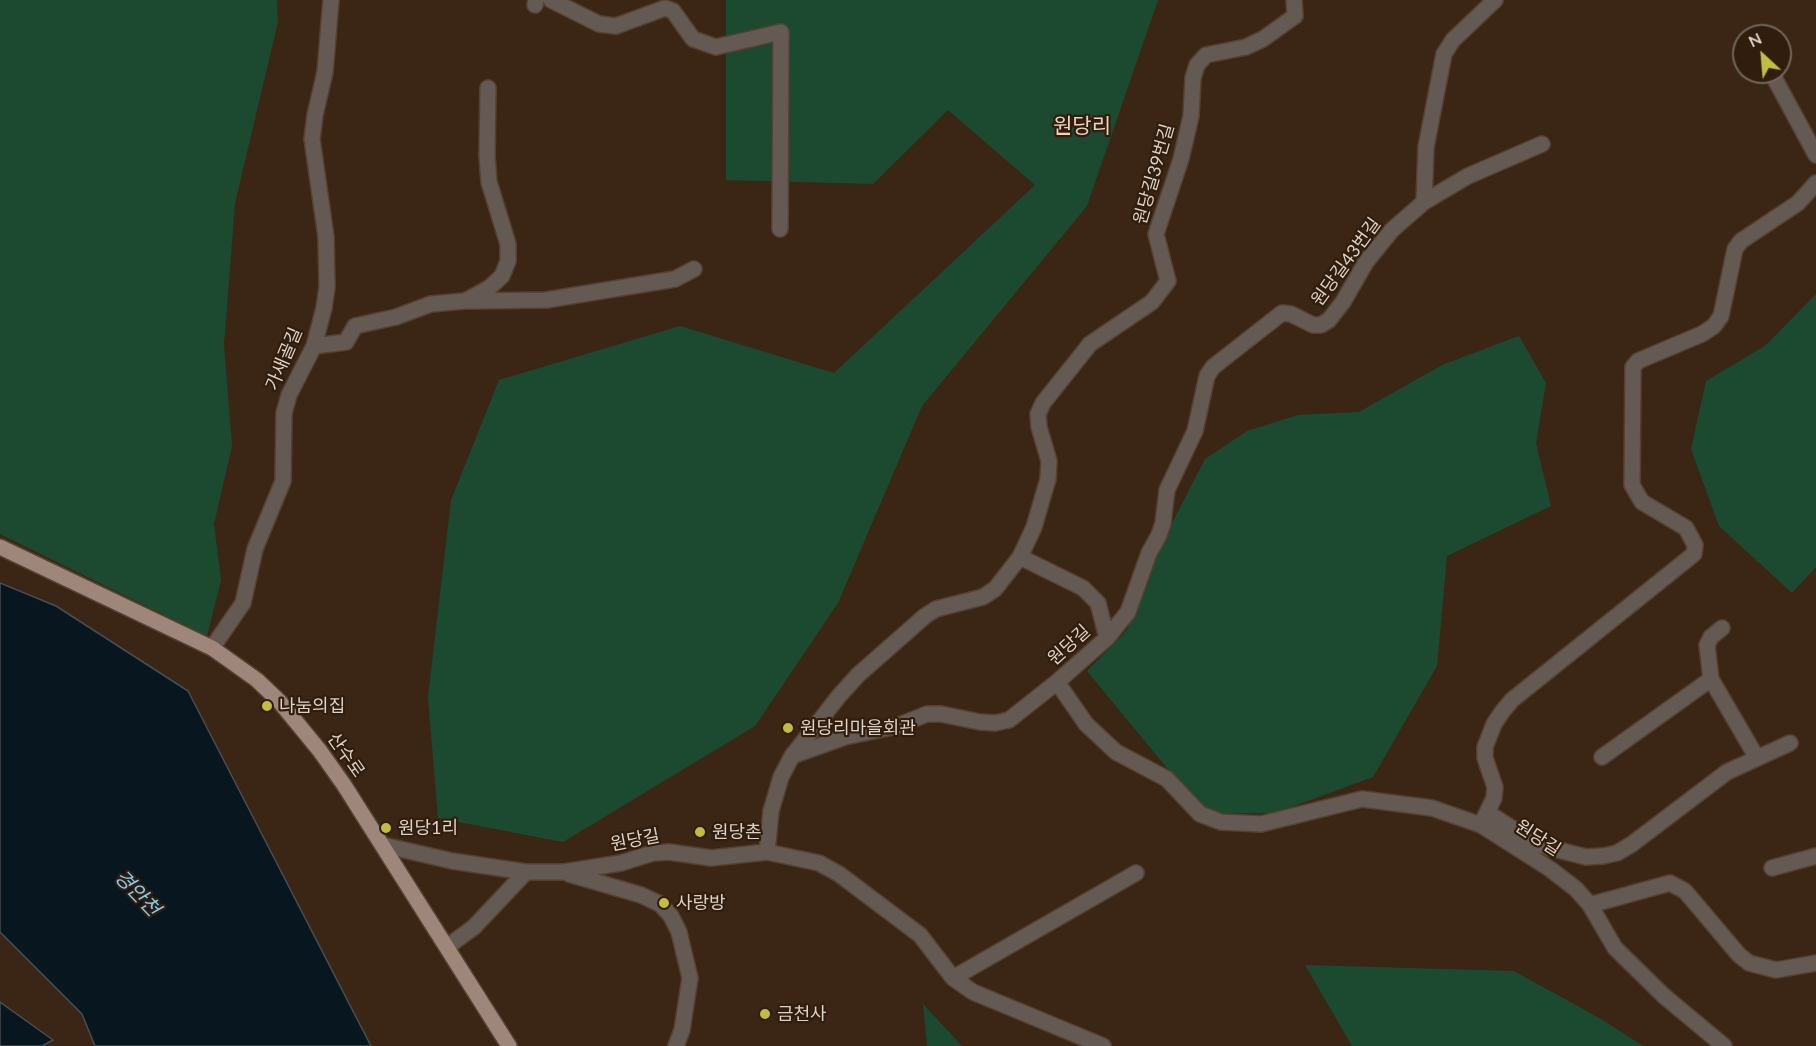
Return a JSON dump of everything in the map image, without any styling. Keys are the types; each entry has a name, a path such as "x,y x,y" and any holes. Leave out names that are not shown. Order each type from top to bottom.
{"main road":[{"name":"산수로","path":"0,547 212,648 257,680 299,723 383,845 509,1046"}],"street":[{"name":"가새골길","path":"212,648 243,603 255,549 283,481 284,413 289,395 314,346 327,287 326,237 312,139 325,72 332,0"},
{"path":"551,0 599,24 616,26 665,9 672,11 693,39 717,47 781,32 780,229"},
{"path":"1424,201 1426,147 1444,54 1453,40 1496,0"},
{"name":"원당길39번길","path":"1020,557 1034,526 1048,479 1049,461 1039,427 1038,414 1043,403 1090,344 1152,302 1168,281 1156,234 1189,127 1193,78 1197,65 1206,56 1246,47 1263,39 1295,8"},
{"path":"1778,84 1816,155"},
{"path":"465,301 489,288 502,276 508,261 508,244 489,182 488,88"},
{"path":"1424,201 1468,176 1542,144"},
{"path":"1790,743 1706,786 1632,844 1617,853 1586,857 1539,845 1484,819 1495,788 1485,758 1485,747 1494,724 1502,712 1512,700 1694,554 1695,545 1686,528 1642,502 1632,485 1632,367 1638,361 1702,334 1714,326 1721,316 1735,249 1741,241 1798,203 1816,183"},
{"name":"원당길43번길","path":"1107,638 1128,612 1149,553 1159,535 1163,523 1167,490 1195,431 1207,376 1212,367 1282,313 1291,314 1313,325 1321,325 1329,320 1343,302 1366,262 1392,230 1424,201"},
{"path":"314,346 346,342 355,326 396,317 430,304 546,300 675,279 694,269"},
{"path":"767,852 775,795 792,756 858,675 936,609 969,602 995,589 1020,557"},
{"name":"원당길","path":"1020,557 1083,588 1098,603 1107,638 1057,682 1100,739 1116,752 1167,779 1195,809 1209,819 1261,824 1362,799 1432,808 1484,819 1576,889 1590,905 1615,948 1664,996 1724,1046"},
{"path":"1722,628 1711,637 1707,645 1711,680 1757,758"},
{"path":"1602,757 1711,680"},
{"path":"792,756 845,737 897,726 927,714 941,714 980,723 1009,720 1057,682"},
{"name":"원당길","path":"383,845 452,861 526,872 564,872 621,863 653,853 669,852 711,858 767,852 819,863 839,874 920,935 953,978"},
{"path":"1772,868 1816,856"},
{"path":"447,947 474,927 526,872"},
{"path":"564,872 641,895 660,904 671,916 679,932 690,978 682,1030 676,1046"},
{"path":"1103,1046 974,992 953,978 1136,873"},
{"path":"1590,905 1670,883 1685,891 1739,955 1749,963 1776,970 1816,963"}],"green space":[{"path":"0,0 277,0 278,22 235,203 224,345 232,446 214,524 221,580 207,636 0,534"},
{"path":"726,0 1158,0 1087,206 922,406 838,603 755,726 563,842 438,818 428,697 451,500 499,380 680,326 834,373 1035,185 948,110 873,184 726,180"},
{"path":"1816,294 1816,567 1792,593 1719,526 1691,449 1706,381 1765,346"},
{"path":"1519,336 1546,383 1536,443 1551,506 1447,556 1437,666 1373,777 1275,813 1215,813 1195,802 1087,671 1127,630 1155,556 1205,459 1247,431 1298,415 1359,412 1442,365"},
{"path":"1305,965 1514,971 1601,1019 1643,1046 1352,1046"},
{"path":"923,1004 962,1046 927,1046"}],"water":[{"name":"경안천","path":"0,583 56,606 188,691 371,1046 95,1046 82,1014 0,932"},
{"path":"0,1002 53,1040 42,1046 0,1046"}],"place":[{"name":"나눔의집","path":"267,706"},
{"name":"원당리마을회관","path":"788,728"},
{"name":"원당1리","path":"386,828"},
{"name":"원당촌","path":"700,832"},
{"name":"사랑방","path":"664,903"},
{"name":"금천사","path":"765,1014"}],"district":[{"name":"원당리","path":"1082,126"}]}
